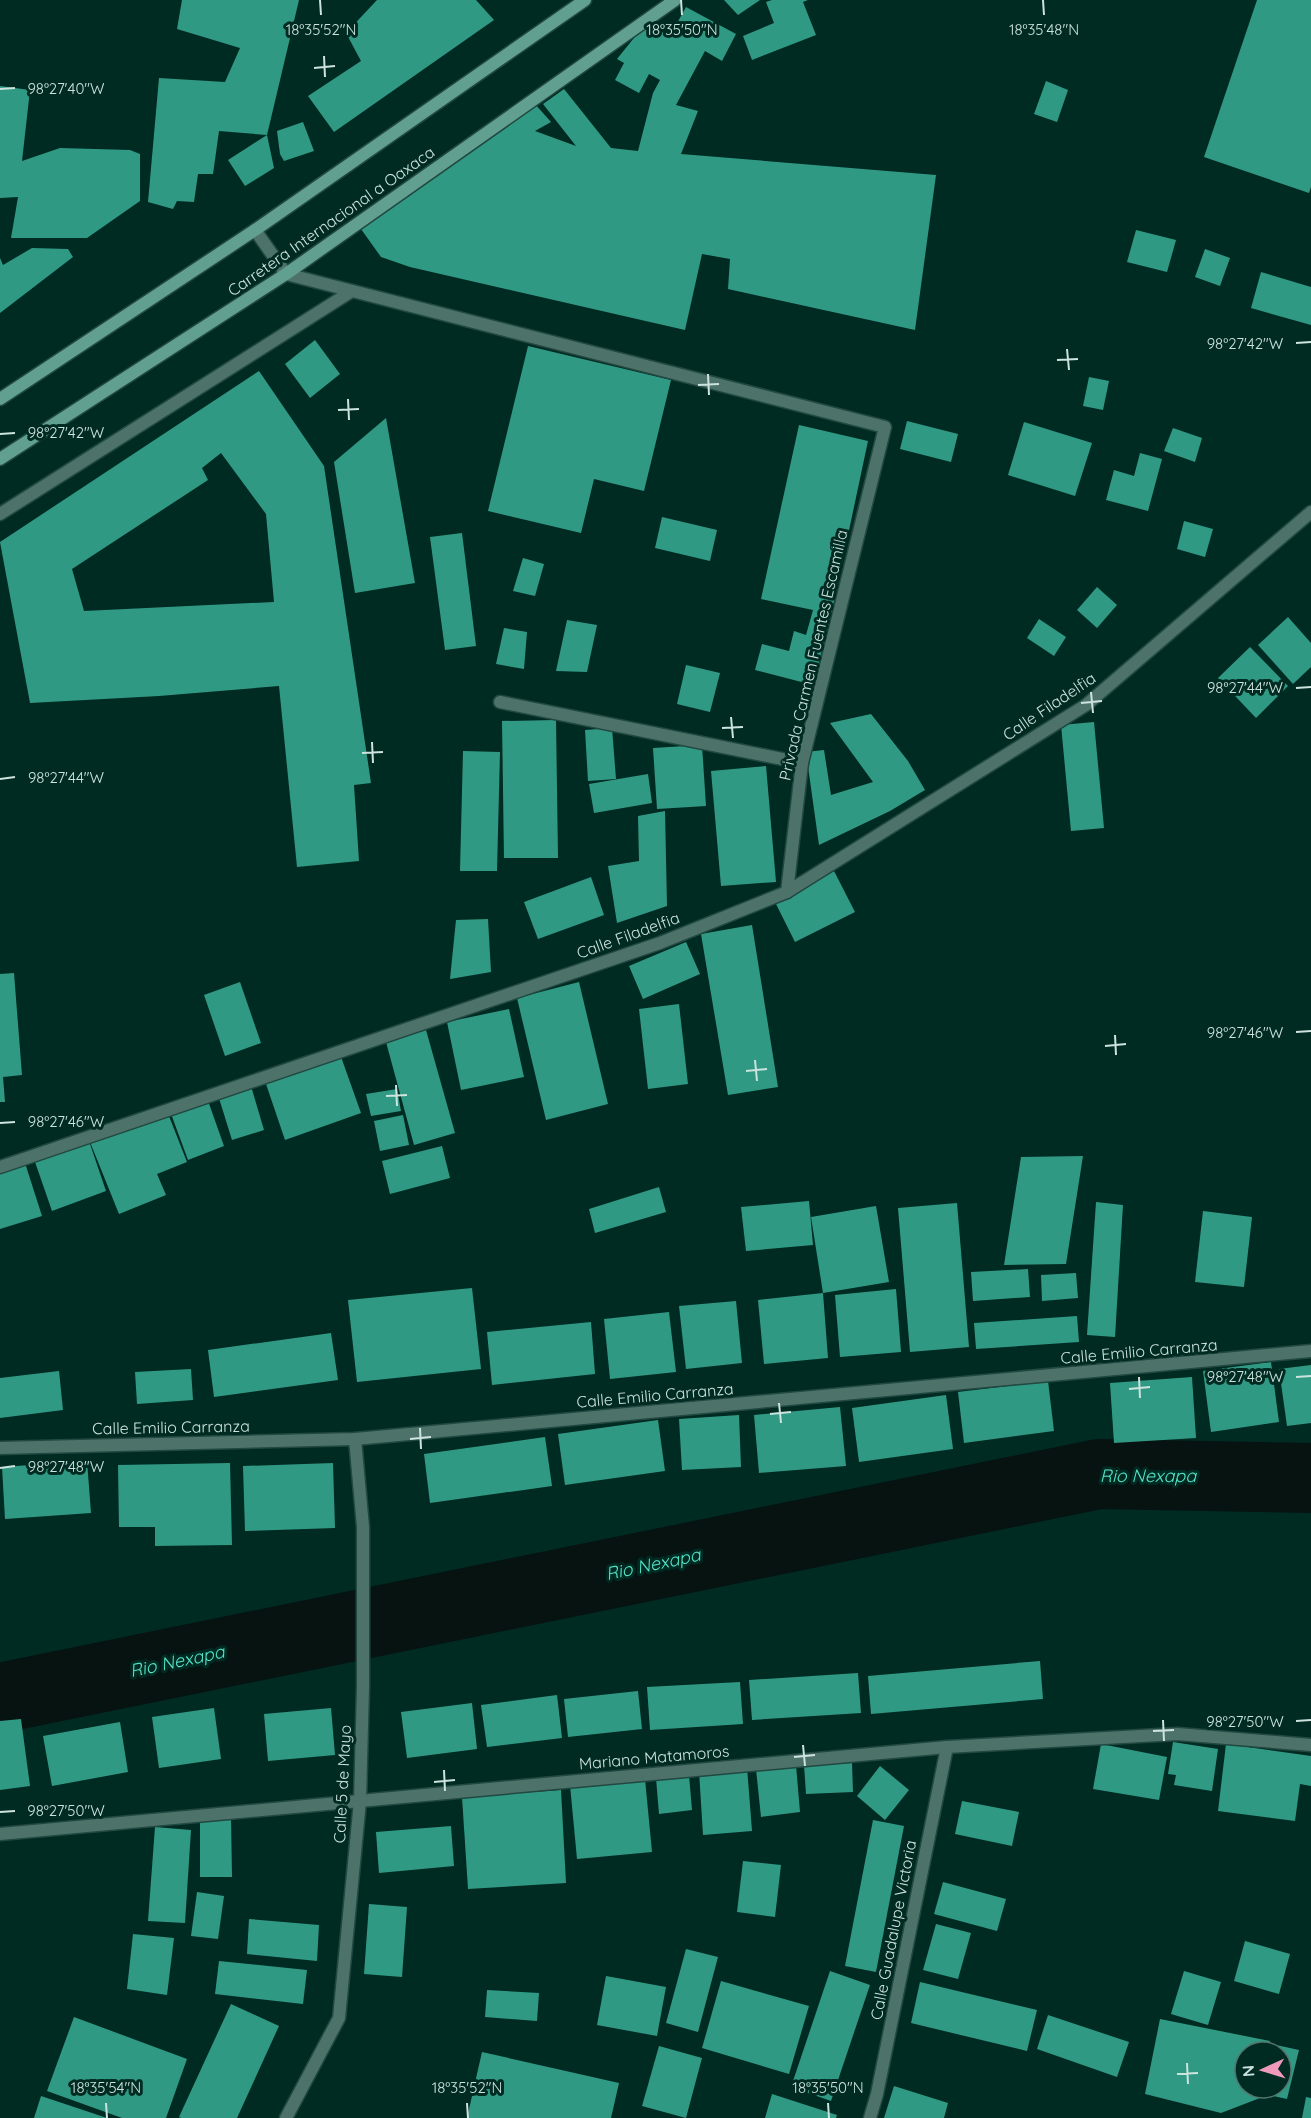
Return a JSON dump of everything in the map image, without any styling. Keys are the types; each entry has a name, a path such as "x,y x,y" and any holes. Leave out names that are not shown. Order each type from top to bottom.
{"street":[{"path":"0,399 255,230 585,0"},
{"name":"Carretera Internacional a Oaxaca","path":"0,459 286,274 675,0"},
{"path":"255,230 286,274 352,291"},
{"path":"0,514 352,291"},
{"name":"Privada Carmen Fuentes Escamilla","path":"352,291 885,427 802,763 787,892"},
{"name":"Calle Filadelfia","path":"0,1167 660,943 787,892 1086,705 1311,512"},
{"path":"500,702 802,763"},
{"name":"Calle Emilio Carranza","path":"0,1448 355,1439 1311,1351"},
{"name":"Calle 5 de Mayo","path":"286,2118 339,2018 360,1801 363,1527 355,1439"},
{"name":"Mariano Matamoros","path":"0,1834 947,1747 1177,1734 1311,1745"},
{"name":"Calle Guadalupe Victoria","path":"870,2118 877,2094 947,1747"}],"building":[{"path":"182,0 299,0 267,135 219,131 213,174 198,174 194,202 177,201 173,209 148,202 159,78 225,82 240,48 177,29"},
{"path":"377,0 476,0 494,20 334,132 308,96 361,61 346,33"},
{"path":"724,0 760,0 738,15"},
{"path":"808,0 803,2 816,35 752,60 743,36 774,23 766,2"},
{"path":"1257,0 1311,0 1311,187 1309,193 1204,157"},
{"path":"686,7 736,34 722,61 705,51 676,105 698,111 681,154 936,175 915,330 728,289 730,259 702,254 685,330 410,267 381,257 361,229 535,104 551,122 535,131 576,146 543,104 564,89 611,148 638,151 653,93 660,80 649,74 639,93 615,80 624,63 617,59 642,28 671,34"},
{"path":"1046,81 1068,90 1057,122 1034,114"},
{"path":"0,86 30,90 22,161 60,148 130,150 140,154 140,201 87,238 11,238 18,197 0,198"},
{"path":"303,122 314,151 284,161 280,154 277,131"},
{"path":"267,135 274,168 245,186 228,160"},
{"path":"1136,230 1176,240 1167,272 1127,262"},
{"path":"32,248 68,249 73,257 0,313 0,258 3,265"},
{"path":"1205,249 1230,258 1220,286 1195,277"},
{"path":"1261,272 1311,287 1311,325 1251,308"},
{"path":"315,340 340,374 310,398 285,364"},
{"path":"528,346 671,380 644,491 594,479 581,533 488,511"},
{"path":"259,371 324,466 371,783 354,785 359,861 297,867 279,686 159,696 30,703 0,542","holes":["221,453 266,514 274,602 84,611 72,569 208,480 202,468"]},
{"path":"1089,377 1109,381 1103,410 1083,406"},
{"path":"386,418 415,583 355,593 334,462"},
{"path":"907,421 958,434 951,462 900,449"},
{"path":"1024,422 1092,443 1075,496 1008,475"},
{"path":"799,425 868,441 831,615 813,685 755,670 762,644 789,651 794,631 806,635 813,610 761,599"},
{"path":"1173,428 1202,438 1195,462 1164,451"},
{"path":"1140,453 1162,459 1148,511 1106,500 1114,470 1134,476"},
{"path":"662,517 717,530 710,561 655,548"},
{"path":"1184,521 1213,529 1205,557 1177,549"},
{"path":"462,533 476,646 445,650 430,537"},
{"path":"523,558 544,564 535,596 513,591"},
{"path":"1097,587 1117,605 1097,628 1077,610"},
{"path":"1288,617 1311,643 1311,667 1293,684 1258,645"},
{"path":"1039,619 1066,637 1054,656 1027,638"},
{"path":"567,620 597,625 587,672 556,671"},
{"path":"504,628 527,632 524,669 496,664"},
{"path":"1250,647 1288,686 1256,718 1218,678"},
{"path":"686,665 720,673 710,712 677,704"},
{"path":"871,714 908,761 925,790 890,811 819,845 806,752 824,750 831,795 873,782 830,723"},
{"path":"556,720 558,858 504,858 502,721"},
{"path":"1094,722 1104,828 1071,831 1061,725"},
{"path":"612,728 616,779 588,781 585,730"},
{"path":"702,745 706,806 657,809 653,748"},
{"path":"463,751 500,752 497,871 460,871"},
{"path":"766,766 776,882 721,886 711,771"},
{"path":"648,774 652,803 594,813 589,784"},
{"path":"665,811 667,906 617,923 608,866 639,861 638,816"},
{"path":"834,871 855,912 795,942 775,902"},
{"path":"591,877 604,915 538,939 524,902"},
{"path":"488,919 491,972 450,979 456,920"},
{"path":"752,925 778,1087 728,1095 701,934"},
{"path":"686,942 700,974 643,999 629,966"},
{"path":"14,973 22,1075 3,1077 5,1102 0,1102 0,974"},
{"path":"240,982 261,1043 225,1056 204,995"},
{"path":"579,982 608,1104 546,1120 517,998"},
{"path":"679,1004 688,1084 648,1089 639,1009"},
{"path":"509,1009 524,1077 461,1090 447,1022"},
{"path":"426,1030 455,1133 414,1145 386,1042"},
{"path":"340,1054 361,1113 285,1140 265,1081"},
{"path":"251,1086 264,1130 232,1140 218,1095"},
{"path":"397,1089 401,1111 371,1116 366,1094"},
{"path":"207,1098 224,1146 188,1160 170,1111"},
{"path":"167,1111 187,1162 157,1174 166,1195 119,1214 90,1142"},
{"path":"403,1115 409,1145 380,1151 374,1121"},
{"path":"89,1141 106,1191 52,1211 34,1159"},
{"path":"442,1146 450,1178 390,1194 382,1161"},
{"path":"1083,1156 1066,1264 1004,1265 1021,1157"},
{"path":"25,1163 42,1216 0,1229 0,1171"},
{"path":"659,1187 666,1212 595,1233 589,1209"},
{"path":"809,1201 813,1245 746,1251 741,1207"},
{"path":"1096,1202 1123,1205 1115,1337 1087,1335"},
{"path":"957,1203 969,1347 910,1352 898,1208"},
{"path":"876,1206 889,1282 823,1293 811,1217"},
{"path":"1203,1211 1252,1217 1244,1287 1195,1282"},
{"path":"1028,1269 1030,1297 973,1301 971,1272"},
{"path":"1076,1273 1078,1298 1042,1301 1041,1275"},
{"path":"472,1288 481,1369 357,1382 348,1300"},
{"path":"896,1289 901,1352 840,1357 835,1295"},
{"path":"823,1293 828,1358 764,1364 758,1300"},
{"path":"736,1301 742,1363 686,1369 679,1306"},
{"path":"669,1312 676,1372 610,1379 604,1319"},
{"path":"1077,1316 1079,1342 976,1349 974,1323"},
{"path":"591,1322 595,1374 492,1385 487,1332"},
{"path":"331,1333 338,1380 214,1397 208,1350"},
{"path":"1271,1362 1279,1422 1211,1432 1203,1371"},
{"path":"1311,1365 1311,1423 1287,1426 1279,1369"},
{"path":"191,1369 193,1400 137,1404 135,1372"},
{"path":"59,1371 63,1410 0,1418 0,1378"},
{"path":"1192,1377 1196,1438 1114,1443 1110,1383"},
{"path":"1048,1381 1054,1431 964,1443 958,1392"},
{"path":"946,1395 953,1449 859,1462 852,1408"},
{"path":"840,1407 846,1466 759,1473 754,1415"},
{"path":"739,1415 741,1467 682,1470 679,1419"},
{"path":"658,1420 665,1471 565,1485 558,1434"},
{"path":"545,1437 552,1486 430,1503 424,1454"},
{"path":"87,1461 91,1513 5,1519 2,1467"},
{"path":"230,1463 232,1545 155,1546 155,1527 119,1527 118,1465"},
{"path":"333,1463 335,1528 245,1531 243,1466"},
{"path":"1040,1661 1043,1699 871,1714 868,1676"},
{"path":"858,1673 861,1713 752,1720 749,1680"},
{"path":"740,1682 743,1724 650,1730 647,1687"},
{"path":"638,1691 642,1729 568,1737 564,1699"},
{"path":"557,1695 562,1738 487,1747 481,1705"},
{"path":"472,1703 477,1749 407,1758 401,1712"},
{"path":"214,1708 221,1759 159,1768 152,1717"},
{"path":"331,1708 335,1755 268,1761 264,1714"},
{"path":"21,1719 30,1786 0,1790 0,1721"},
{"path":"120,1722 128,1772 52,1786 43,1736"},
{"path":"1173,1742 1218,1749 1212,1791 1174,1785 1176,1775 1168,1774"},
{"path":"1101,1744 1167,1757 1159,1800 1093,1789"},
{"path":"1226,1744 1311,1756 1311,1786 1300,1784 1295,1821 1218,1811"},
{"path":"852,1763 853,1792 806,1794 804,1765"},
{"path":"796,1765 800,1812 761,1817 756,1769"},
{"path":"880,1766 909,1790 885,1820 857,1796"},
{"path":"747,1767 752,1831 703,1835 699,1771"},
{"path":"689,1775 692,1810 659,1814 656,1778"},
{"path":"645,1779 652,1852 577,1859 570,1785"},
{"path":"561,1790 566,1883 468,1889 462,1797"},
{"path":"962,1801 1019,1812 1012,1846 955,1834"},
{"path":"231,1818 232,1877 200,1877 200,1819"},
{"path":"873,1820 904,1826 876,1972 845,1966"},
{"path":"451,1826 454,1866 379,1873 376,1832"},
{"path":"155,1827 191,1830 185,1923 148,1921"},
{"path":"743,1861 781,1865 775,1917 737,1912"},
{"path":"943,1882 1006,1899 997,1931 934,1914"},
{"path":"197,1892 224,1896 218,1939 191,1936"},
{"path":"369,1904 407,1907 402,1977 364,1974"},
{"path":"249,1919 319,1925 317,1961 247,1954"},
{"path":"936,1924 971,1933 958,1979 923,1970"},
{"path":"133,1934 174,1938 167,1995 127,1989"},
{"path":"1245,1941 1290,1954 1279,1994 1234,1981"},
{"path":"686,1949 718,1957 698,2032 666,2023"},
{"path":"219,1961 307,1970 303,2004 215,1994"},
{"path":"830,1971 870,1985 831,2101 791,2087"},
{"path":"1184,1971 1221,1982 1208,2025 1171,2014"},
{"path":"606,1976 666,1987 657,2036 597,2025"},
{"path":"721,1981 809,2006 789,2074 702,2048"},
{"path":"920,1982 1037,2010 1027,2051 911,2023"},
{"path":"487,1990 539,1993 537,2021 485,2017"},
{"path":"231,2004 279,2026 237,2118 181,2118 179,2117"},
{"path":"1048,2015 1129,2042 1117,2077 1037,2049"},
{"path":"74,2017 187,2059 166,2118 122,2118 47,2091"},
{"path":"1160,2019 1265,2040 1233,2040 1233,2100 1255,2100 1221,2113 1145,2094"},
{"path":"659,2046 702,2058 686,2118 642,2106"},
{"path":"1293,2049 1299,2050 1293,2074"},
{"path":"482,2052 619,2083 611,2118 467,2118"},
{"path":"894,2086 948,2103 944,2118 884,2118"},
{"path":"772,2094 837,2115 836,2118 765,2118"},
{"path":"41,2096 107,2118 34,2118"},
{"path":"1306,2097 1311,2098 1311,2118 1302,2118"}],"waterway":[{"name":"Rio Nexapa","path":"0,1698 1099,1474 1311,1478"}]}
